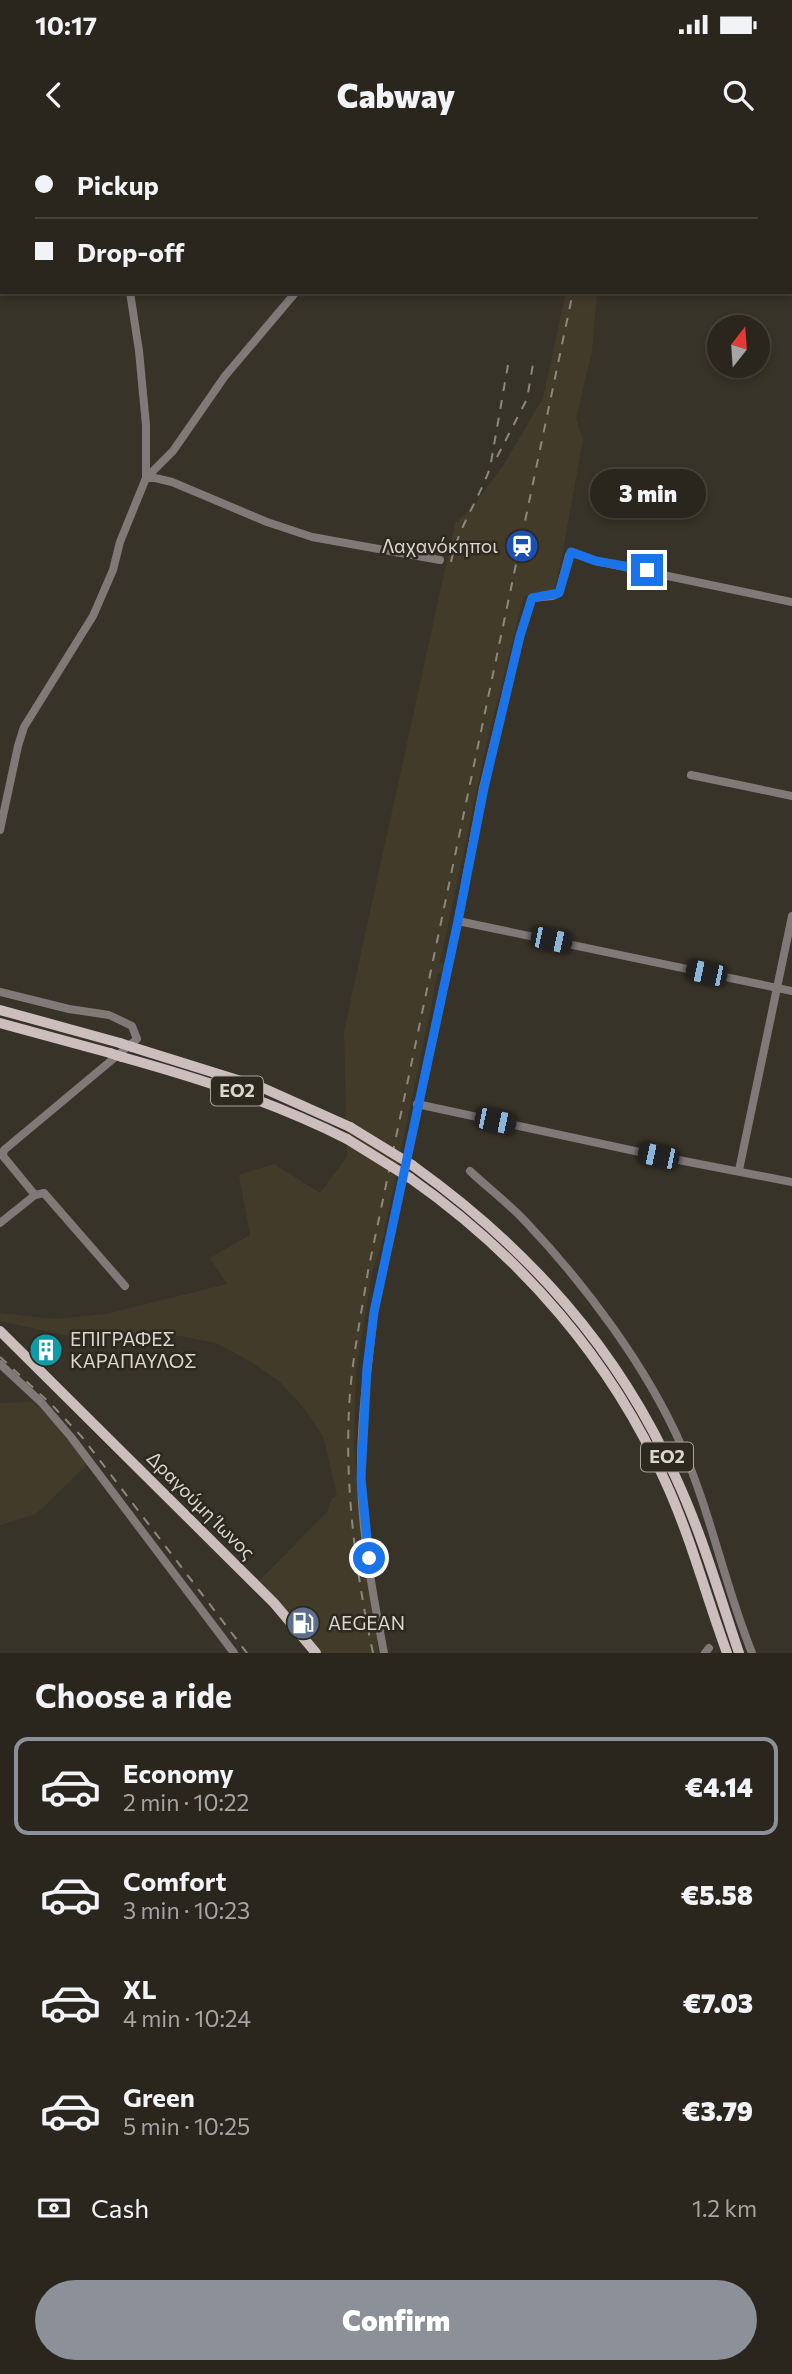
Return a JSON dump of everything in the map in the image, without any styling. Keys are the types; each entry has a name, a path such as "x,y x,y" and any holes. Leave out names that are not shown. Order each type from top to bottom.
{"main road":[{"name":"ΕΟ2","path":"0,1010 256,1085 350,1127 412,1165 480,1216 551,1284 599,1345 634,1398 660,1443 691,1513 739,1653"},
{"name":"ΕΟ2","path":"0,1023 234,1089 310,1121 347,1139 410,1178 474,1226 542,1293 597,1362 631,1415 680,1517 727,1653"},
{"name":"Δραγούμη Ίωνος","path":"0,1331 274,1603 316,1653"}],"street":[{"path":"0,830 24,727 93,616 113,570 120,542 146,478 146,425 130,294"},
{"path":"146,478 173,451 225,376 294,294"},
{"path":"146,478 172,482 267,522 312,537 440,560"},
{"path":"384,1653 369,1558 361,1478 366,1382 374,1312 484,788 532,598 559,593 571,552 596,561 792,602"},
{"path":"691,775 792,796"},
{"path":"740,1170 792,916"},
{"path":"458,921 792,991"},
{"path":"0,992 69,1009 109,1015 125,1022 136,1032 137,1039 4,1150 3,1156 35,1195"},
{"path":"417,1104 792,1182"},
{"path":"470,1171 533,1230 602,1313 646,1378 693,1474 752,1653"},
{"path":"0,1223 35,1195 46,1195 125,1286"},
{"path":"0,1364 41,1402 71,1437 234,1653"}],"shaded area":[{"path":"566,294 597,294 592,351 576,419 583,439 554,591 524,596 486,746 440,963 444,964 442,973 438,973 381,1247 372,1272 356,1372 354,1446 363,1556 379,1653 322,1653 260,1580 327,1512 332,1498 337,1495 323,1436 304,1408 280,1382 250,1361 216,1343 180,1336 70,1336 0,1321 0,1313 55,1319 106,1314 227,1284 210,1258 250,1235 239,1175 274,1164 320,1193 347,1157 344,1031 455,524 474,505 503,466 543,398"},
{"path":"33,1402 88,1464 36,1514 0,1525 0,1403"}],"railway":[{"path":"373,1653 357,1562 350,1501 348,1440 354,1357 368,1271 573,294"},
{"path":"497,457 527,399 533,364"},
{"path":"451,562 458,538 490,468 508,365"},
{"path":"0,1357 82,1437 247,1653"}],"place":[{"name":"Λαχανόκηποι","path":"522,546"},
{"name":"ΕΠΙΓΡΑΦΕΣ ΚΑΡΑΠΑΥΛΟΣ","path":"46,1350"},
{"name":"AEGEAN","path":"303,1623"}],"route":[{"path":"369,1558 361,1478 367,1368 374,1312 484,788 520,636 532,598 559,593 571,552 586,559 647,570"}]}
